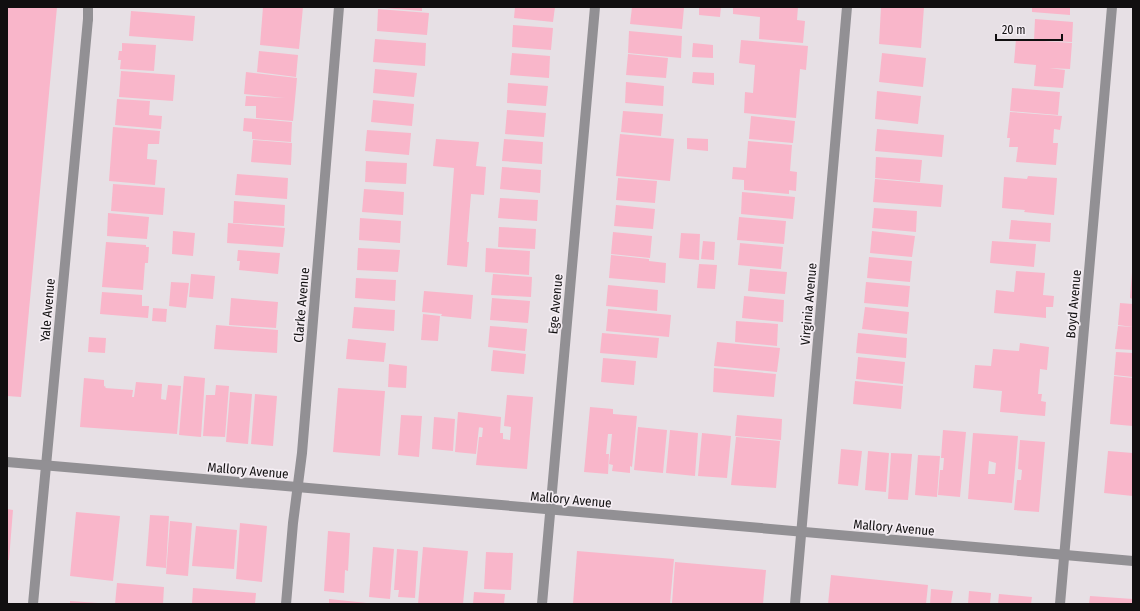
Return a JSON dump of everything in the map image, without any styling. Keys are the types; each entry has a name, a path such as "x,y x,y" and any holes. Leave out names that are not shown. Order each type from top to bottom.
{"street":[{"name":"Yale Avenue","path":"33,604 88,7"},
{"name":"Clarke Avenue","path":"286,604 297,487 302,453 339,7"},
{"name":"Ege Avenue","path":"542,604 595,7"},
{"name":"Virginia Avenue","path":"796,604 847,7"},
{"name":"Boyd Avenue","path":"1060,604 1112,7"},
{"name":"Mallory Avenue","path":"7,462 1133,561"}],"building":[{"path":"7,7 57,7 21,397 7,396"},
{"path":"263,7 303,7 299,49 260,45"},
{"path":"422,7 422,11 384,8"},
{"path":"515,7 555,7 553,22 514,18"},
{"path":"632,7 684,8 682,29 630,24"},
{"path":"699,7 721,7 720,17 699,15"},
{"path":"733,7 798,7 797,20 805,21 803,43 759,39 760,17 733,14"},
{"path":"881,7 924,7 921,48 879,44"},
{"path":"1032,7 1070,7 1070,15 1032,12"},
{"path":"378,9 429,13 427,35 377,31"},
{"path":"131,11 195,16 193,41 129,36"},
{"path":"1035,19 1073,22 1072,42 1034,40"},
{"path":"513,25 553,28 551,50 512,47"},
{"path":"629,31 682,36 681,58 628,53"},
{"path":"375,39 426,43 425,66 373,62"},
{"path":"1016,39 1072,43 1070,69 1049,68 1065,70 1063,88 1034,86 1036,65 1014,63"},
{"path":"741,40 808,46 806,70 800,69 796,118 744,113 745,92 753,93 755,65 739,63"},
{"path":"122,43 156,45 154,71 120,69 121,60 118,60 119,51 122,51"},
{"path":"693,43 713,45 713,58 692,57"},
{"path":"259,51 298,55 296,77 257,72"},
{"path":"512,53 550,56 549,78 510,75"},
{"path":"882,53 926,58 923,87 879,82"},
{"path":"628,54 668,58 666,78 626,75"},
{"path":"375,69 417,73 414,97 373,93"},
{"path":"121,71 175,75 173,101 119,97"},
{"path":"246,72 297,78 293,121 256,118 256,106 245,106 246,96 285,98 244,94"},
{"path":"693,72 714,73 714,85 692,83"},
{"path":"626,82 664,86 663,106 625,103"},
{"path":"508,83 548,86 546,106 507,103"},
{"path":"1012,88 1060,92 1058,115 1010,111"},
{"path":"877,91 921,96 918,124 875,119"},
{"path":"117,99 150,101 149,115 162,116 161,129 115,125"},
{"path":"373,100 414,104 412,126 371,122"},
{"path":"507,110 546,113 544,137 505,134"},
{"path":"623,111 663,114 661,136 621,132"},
{"path":"1010,112 1062,116 1060,130 1054,129 1053,143 1058,143 1056,165 1016,162 1018,147 1009,147 1010,138 1007,138"},
{"path":"751,116 795,121 793,143 749,139"},
{"path":"244,118 292,122 291,142 252,139 252,132 243,131"},
{"path":"113,127 160,131 159,144 148,144 147,159 157,160 155,185 109,181"},
{"path":"877,129 944,135 942,157 875,151"},
{"path":"367,130 411,133 409,155 365,151"},
{"path":"620,134 674,139 670,181 616,176"},
{"path":"687,138 708,139 708,151 687,149"},
{"path":"436,139 479,142 476,166 486,167 484,195 471,194 467,242 469,242 467,267 447,265 454,168 433,166"},
{"path":"504,139 543,142 542,164 502,161"},
{"path":"253,140 292,143 291,165 251,162"},
{"path":"748,141 792,145 790,171 797,172 796,191 789,190 789,194 744,190 744,180 732,179 733,167 746,168"},
{"path":"876,157 922,160 920,182 875,178"},
{"path":"366,161 407,163 406,184 365,182"},
{"path":"502,167 541,170 540,193 500,189"},
{"path":"237,174 288,178 287,199 235,195"},
{"path":"1028,176 1057,178 1054,215 1002,208 1004,177 1027,179"},
{"path":"618,178 657,181 655,203 616,200"},
{"path":"875,179 943,185 941,207 873,202"},
{"path":"113,184 165,188 163,215 111,211"},
{"path":"364,189 404,192 403,215 362,212"},
{"path":"742,192 795,197 793,219 741,214"},
{"path":"500,198 538,200 537,221 498,218"},
{"path":"234,201 285,205 284,226 233,223"},
{"path":"616,205 655,209 653,229 614,226"},
{"path":"874,208 917,211 916,232 872,228"},
{"path":"108,213 149,217 147,239 107,236"},
{"path":"739,217 786,221 784,244 737,240"},
{"path":"360,218 401,221 400,243 359,240"},
{"path":"1011,220 1051,223 1050,242 1009,239"},
{"path":"228,223 285,228 283,247 227,243"},
{"path":"499,227 536,229 535,249 498,247"},
{"path":"173,231 195,233 193,256 172,254"},
{"path":"872,231 915,236 912,257 870,253"},
{"path":"613,232 652,236 650,258 611,254"},
{"path":"681,233 700,234 699,260 679,258"},
{"path":"703,241 715,242 714,260 701,259"},
{"path":"992,241 1036,244 1034,267 990,263"},
{"path":"106,242 146,245 146,247 149,247 148,263 145,263 143,290 102,287"},
{"path":"740,243 783,247 781,269 738,265"},
{"path":"358,248 400,250 398,272 357,270"},
{"path":"486,248 530,251 529,275 485,272"},
{"path":"238,250 280,253 278,274 239,270 240,261 237,261"},
{"path":"611,255 649,259 649,261 666,263 665,283 609,278"},
{"path":"869,257 912,261 910,282 867,278"},
{"path":"699,264 717,265 715,289 697,288"},
{"path":"750,269 787,272 785,294 748,291"},
{"path":"1016,271 1045,273 1043,295 1054,296 1053,307 1046,307 1046,318 994,313 996,290 1014,292"},
{"path":"1133,272 1133,299 1130,298"},
{"path":"191,274 215,276 213,299 189,297"},
{"path":"493,274 532,277 531,297 491,295"},
{"path":"356,278 396,280 395,301 355,298"},
{"path":"171,282 189,283 186,308 169,306"},
{"path":"866,282 910,286 908,307 864,303"},
{"path":"608,285 658,290 657,311 606,306"},
{"path":"424,291 473,295 471,319 441,316 442,314 422,312"},
{"path":"102,292 142,295 142,306 149,306 148,318 100,314"},
{"path":"744,296 784,300 783,322 742,318"},
{"path":"231,298 278,302 276,328 229,325"},
{"path":"492,298 530,301 528,323 490,320"},
{"path":"1120,303 1133,304 1133,327 1118,325"},
{"path":"354,307 395,310 394,331 352,328"},
{"path":"865,307 909,312 907,334 862,329"},
{"path":"153,308 167,309 166,322 152,321"},
{"path":"608,309 671,315 669,337 606,331"},
{"path":"423,314 440,316 438,341 421,340"},
{"path":"736,321 778,324 777,346 735,342"},
{"path":"216,325 278,330 277,353 214,349"},
{"path":"490,326 527,329 525,351 488,347"},
{"path":"1118,326 1133,327 1133,350 1115,349"},
{"path":"602,333 659,338 657,358 600,353"},
{"path":"858,333 907,338 906,358 856,353"},
{"path":"89,337 106,338 105,353 88,352"},
{"path":"348,339 386,343 384,362 346,359"},
{"path":"717,342 780,348 777,372 714,366"},
{"path":"1020,343 1049,347 1047,370 1040,369 1038,394 1042,394 1041,401 1046,402 1045,416 1000,412 1002,391 973,388 975,365 991,366 993,349 1019,351"},
{"path":"493,350 526,354 524,374 491,371"},
{"path":"1116,352 1133,353 1133,377 1114,375"},
{"path":"858,357 905,362 903,384 856,379"},
{"path":"603,358 636,361 634,385 601,382"},
{"path":"389,364 407,366 406,388 388,387"},
{"path":"714,368 776,374 774,397 713,392"},
{"path":"184,376 205,378 201,437 179,435"},
{"path":"1114,376 1133,378 1133,426 1110,424"},
{"path":"84,378 104,380 105,388 133,390 132,397 134,397 136,382 162,384 161,399 166,400 168,385 181,386 177,434 80,427"},
{"path":"855,381 903,386 901,409 853,404"},
{"path":"216,385 229,386 225,437 203,436 206,395 215,395"},
{"path":"338,388 385,391 380,456 333,452"},
{"path":"230,392 252,394 248,444 226,442"},
{"path":"255,394 277,396 273,446 251,444"},
{"path":"507,395 533,397 527,469 476,465 479,437 482,437 483,428 479,427 476,454 455,452 458,412 501,417 500,433 503,433 503,439 510,440 511,427 504,426"},
{"path":"590,407 613,409 613,414 637,416 632,467 630,466 630,473 612,471 613,465 609,464 612,434 608,434 606,454 609,454 608,474 584,472"},
{"path":"401,415 422,416 419,457 398,455"},
{"path":"737,415 782,419 781,440 735,436"},
{"path":"434,417 455,419 453,451 432,449"},
{"path":"638,427 667,430 663,473 634,470"},
{"path":"670,430 698,433 695,476 666,473"},
{"path":"943,430 966,432 960,497 938,495 940,470 943,470 944,458 941,458"},
{"path":"702,433 731,436 727,478 698,476"},
{"path":"973,433 1018,436 1012,503 968,499","holes":["989,461 996,463 995,474 988,474"]},
{"path":"736,437 780,441 776,488 731,485"},
{"path":"1020,440 1045,442 1039,512 1014,510 1017,480 1021,480 1022,470 1018,469"},
{"path":"841,449 862,451 858,486 838,484"},
{"path":"868,451 889,453 886,492 865,490"},
{"path":"1108,451 1133,453 1133,496 1104,493"},
{"path":"891,453 912,454 908,500 888,499"},
{"path":"918,455 940,456 937,497 915,495"},
{"path":"7,509 13,510 9,560 7,560"},
{"path":"76,512 120,516 113,581 70,576"},
{"path":"150,515 169,516 166,568 146,566"},
{"path":"170,521 192,523 188,576 166,574"},
{"path":"240,523 267,526 262,582 236,579"},
{"path":"196,526 237,530 234,569 192,566"},
{"path":"328,531 350,533 348,571 345,570 344,593 324,591"},
{"path":"373,547 394,549 390,599 369,597"},
{"path":"423,547 468,551 463,604 418,604"},
{"path":"397,549 418,551 415,598 398,597 399,590 394,590"},
{"path":"577,551 674,559 670,604 573,604"},
{"path":"486,552 513,553 511,590 484,589"},
{"path":"675,562 766,570 763,604 672,603"},
{"path":"831,575 928,585 926,604 828,604"},
{"path":"117,583 164,587 163,604 115,604"},
{"path":"193,588 256,593 255,604 192,604"},
{"path":"931,589 953,591 951,604 930,604"},
{"path":"969,591 991,593 990,604 968,604"},
{"path":"474,592 505,594 504,604 473,604"},
{"path":"999,594 1032,597 1031,604 998,604"},
{"path":"1090,596 1133,599 1133,604 1089,604"},
{"path":"329,599 367,603 367,604 329,604"},
{"path":"70,601 98,603 98,604 70,604"}]}
